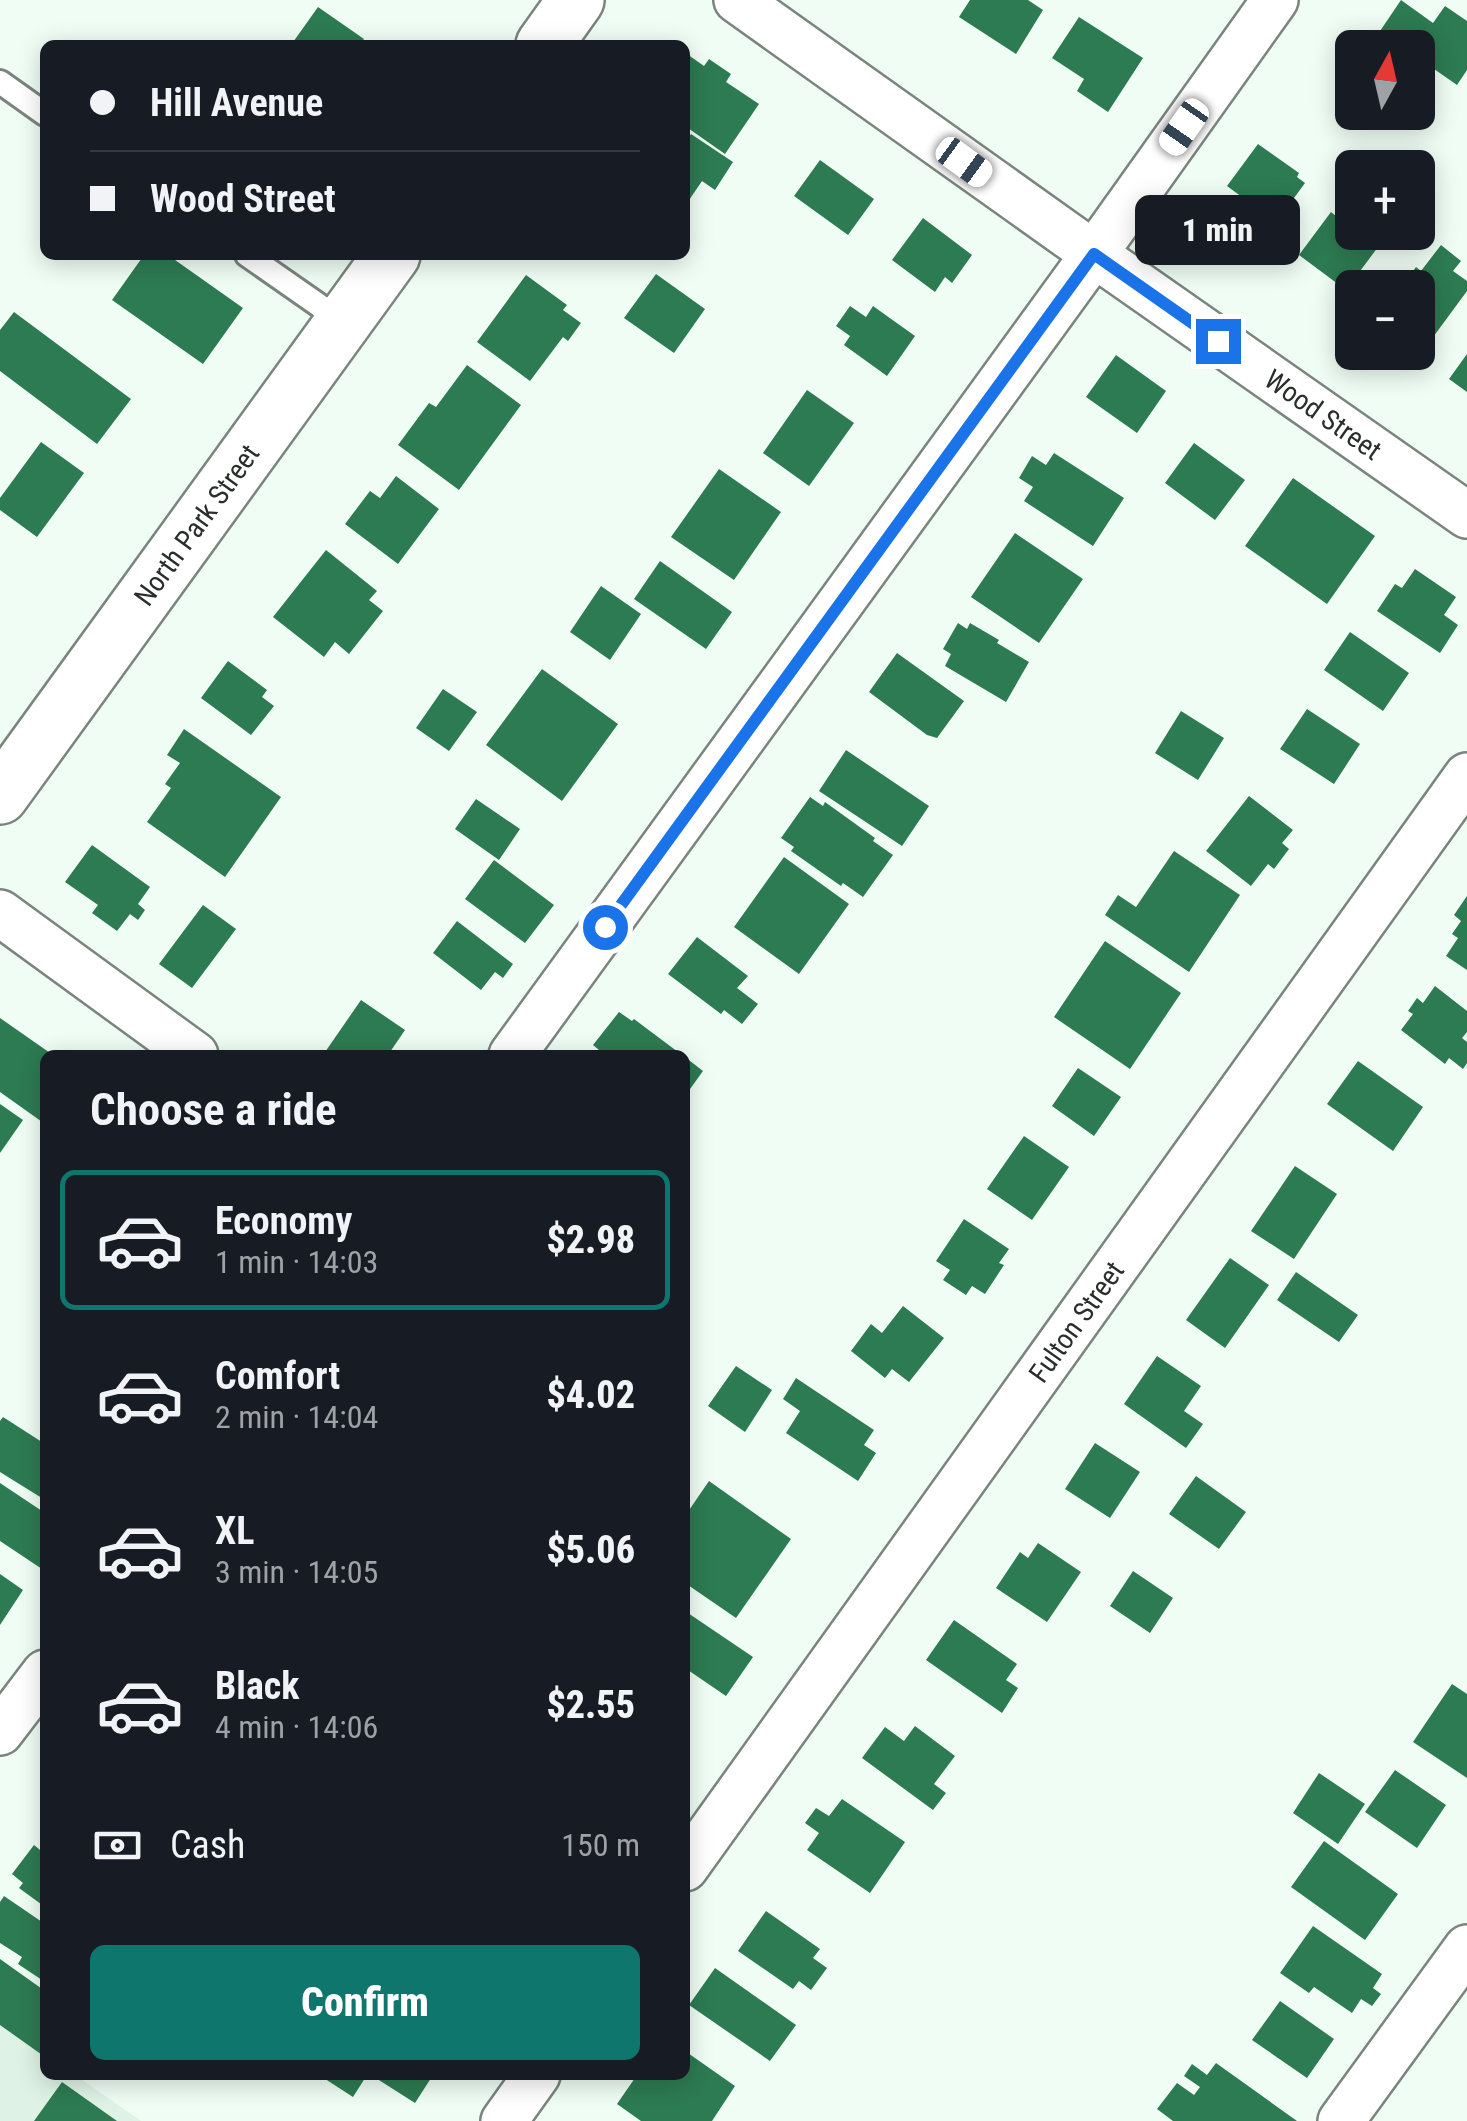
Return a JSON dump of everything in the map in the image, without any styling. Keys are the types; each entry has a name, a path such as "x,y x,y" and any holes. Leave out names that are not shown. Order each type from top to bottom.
{"main road":[{"path":"548,40 576,0"},
{"name":"North Park Street","path":"0,796 388,260"}],"street":[{"name":"Wood Street","path":"738,0 1467,515"},
{"path":"516,1050 1275,0"},
{"name":"Fulton Street","path":"690,1861 1467,776"},
{"path":"0,913 188,1050"},
{"path":"0,1732 40,1680"},
{"path":"1341,2121 1467,1948"},
{"path":"504,2121 533,2080"}],"lane":[{"path":"0,82 40,110"},
{"path":"254,260 344,322"}],"shaded area":[{"path":"0,2023 40,2051 40,2080 82,2080 141,2121 0,2121"}],"building":[{"path":"970,0 1028,0 1043,10 1016,54 959,17"},
{"path":"1401,0 1433,23 1445,6 1467,21 1467,70 1457,85 1435,70 1435,30 1381,30"},
{"path":"318,7 364,39 363,40 295,40"},
{"path":"1079,17 1143,58 1108,112 1077,91 1084,79 1052,58"},
{"path":"690,56 704,66 709,59 731,74 726,82 759,104 725,154 690,130"},
{"path":"690,136 733,162 715,190 702,181 690,199"},
{"path":"1258,144 1299,173 1297,177 1305,183 1283,213 1276,207 1265,222 1238,203 1242,197 1227,186"},
{"path":"820,160 874,199 848,235 794,196"},
{"path":"1331,212 1335,215 1335,250 1376,250 1361,270 1335,270 1335,282 1299,255"},
{"path":"923,218 972,255 952,283 945,277 935,292 892,260"},
{"path":"1441,245 1461,261 1453,271 1467,281 1467,291 1435,334 1435,270 1422,270"},
{"path":"140,260 175,260 243,308 203,364 112,300"},
{"path":"656,274 705,309 674,353 624,318"},
{"path":"526,275 567,305 563,310 581,323 568,341 563,337 530,381 477,342"},
{"path":"850,306 866,317 873,306 915,336 887,376 844,345 850,336 836,326"},
{"path":"14,312 131,399 97,444 0,371 0,330"},
{"path":"1467,354 1467,392 1449,379"},
{"path":"1116,355 1166,391 1137,433 1086,397"},
{"path":"467,365 521,405 459,490 398,445 429,403 436,407"},
{"path":"807,390 854,423 809,486 763,453"},
{"path":"41,442 84,473 37,537 0,510 0,498"},
{"path":"1194,443 1245,480 1215,520 1165,483"},
{"path":"1054,453 1124,498 1093,546 1024,501 1033,487 1019,478 1032,456 1046,465"},
{"path":"719,469 781,512 734,580 671,537"},
{"path":"396,476 439,509 398,564 345,524 370,491 380,498"},
{"path":"1293,478 1375,536 1327,604 1245,546"},
{"path":"1015,533 1083,579 1039,643 971,597"},
{"path":"326,550 377,591 369,600 383,611 349,654 335,642 324,657 273,617"},
{"path":"660,561 732,612 706,649 634,599"},
{"path":"1415,569 1456,597 1444,615 1458,625 1440,653 1377,611 1395,584 1402,588"},
{"path":"601,586 641,614 610,660 570,632"},
{"path":"958,623 967,629 970,623 1029,662 1006,702 945,666 951,654 943,649"},
{"path":"1350,632 1409,673 1383,711 1324,670"},
{"path":"897,653 964,701 937,738 927,735 869,692"},
{"path":"228,661 267,690 262,697 274,706 251,735 201,698"},
{"path":"542,669 618,724 562,801 486,745"},
{"path":"443,689 477,712 449,751 416,728"},
{"path":"1307,709 1360,744 1334,784 1280,749"},
{"path":"1181,711 1224,738 1198,780 1155,753"},
{"path":"184,729 281,797 225,877 147,822 171,788 165,784 180,763 167,755"},
{"path":"846,750 929,806 902,846 819,791"},
{"path":"1249,796 1293,830 1282,843 1289,849 1274,869 1268,864 1251,886 1206,851"},
{"path":"810,797 823,806 825,802 893,855 863,897 791,851 794,847 781,838"},
{"path":"476,799 520,829 499,860 455,829"},
{"path":"92,845 150,887 138,904 145,910 138,920 130,914 117,931 92,913 98,905 65,882"},
{"path":"1174,851 1240,895 1189,972 1105,915 1118,895 1136,907"},
{"path":"784,857 849,904 799,974 734,927"},
{"path":"494,860 554,905 525,943 465,899"},
{"path":"1467,896 1467,970 1446,956 1458,938 1452,934 1461,921 1454,915"},
{"path":"203,905 236,929 192,988 159,964"},
{"path":"457,921 513,964 503,978 495,972 481,990 433,953"},
{"path":"697,937 748,976 737,988 758,1004 742,1024 724,1010 721,1014 668,974"},
{"path":"1105,941 1181,993 1130,1069 1054,1017"},
{"path":"1435,986 1467,1011 1467,1032 1462,1038 1467,1042 1467,1063 1463,1069 1449,1058 1445,1064 1401,1030 1413,1014 1408,1011 1417,998 1423,1003"},
{"path":"361,1000 405,1030 391,1050 326,1050"},
{"path":"619,1012 675,1050 599,1050 593,1045"},
{"path":"0,1018 46,1050 40,1050 40,1120 0,1092"},
{"path":"690,1061 703,1071 690,1089"},
{"path":"1358,1061 1423,1107 1393,1151 1327,1104"},
{"path":"1078,1068 1121,1097 1094,1136 1052,1106"},
{"path":"0,1104 23,1120 0,1153"},
{"path":"1024,1136 1069,1167 1032,1220 987,1189"},
{"path":"1295,1166 1337,1194 1294,1259 1251,1231"},
{"path":"964,1219 1009,1249 999,1263 1004,1265 985,1294 972,1286 966,1295 943,1280 950,1270 936,1261"},
{"path":"1230,1258 1269,1285 1225,1348 1186,1320"},
{"path":"1296,1272 1358,1315 1339,1342 1277,1300"},
{"path":"903,1306 944,1338 909,1382 892,1369 885,1378 851,1351 871,1324 882,1333"},
{"path":"1157,1356 1201,1386 1184,1411 1203,1424 1186,1448 1124,1404"},
{"path":"736,1366 772,1390 745,1432 708,1406"},
{"path":"796,1378 874,1430 864,1445 876,1453 858,1481 786,1433 800,1411 783,1399"},
{"path":"3,1417 40,1441 40,1497 0,1472"},
{"path":"1095,1443 1140,1472 1110,1518 1065,1489"},
{"path":"1196,1476 1246,1512 1219,1549 1169,1514"},
{"path":"709,1481 791,1539 736,1618 690,1586 690,1509"},
{"path":"0,1483 40,1510 40,1568 0,1541"},
{"path":"1038,1543 1081,1572 1047,1622 996,1588 1020,1552 1028,1558"},
{"path":"1133,1571 1173,1598 1150,1633 1110,1606"},
{"path":"0,1574 23,1590 0,1625"},
{"path":"690,1614 753,1657 726,1696 690,1671"},
{"path":"954,1620 1017,1664 1006,1680 1018,1688 1002,1713 926,1660"},
{"path":"1452,1684 1467,1694 1467,1778 1413,1742"},
{"path":"915,1726 955,1756 934,1784 946,1793 933,1810 862,1758 885,1727 904,1741"},
{"path":"1395,1770 1446,1805 1417,1848 1365,1812"},
{"path":"1319,1773 1365,1804 1338,1844 1293,1813"},
{"path":"842,1799 905,1842 870,1893 807,1850 819,1833 805,1823 816,1808 829,1816"},
{"path":"1324,1841 1398,1894 1365,1940 1291,1887"},
{"path":"34,1845 40,1850 40,1903 19,1888 23,1883 12,1874"},
{"path":"4,1896 40,1921 40,1979 18,1964 22,1957 0,1943 0,1902"},
{"path":"766,1911 820,1949 813,1958 827,1968 811,1990 799,1981 793,1989 738,1951"},
{"path":"1313,1926 1382,1974 1373,1988 1381,1994 1372,2006 1361,1999 1352,2013 1314,1987 1309,1993 1280,1973"},
{"path":"0,1959 40,1987 40,2053 0,2025"},
{"path":"715,1968 796,2025 770,2061 690,2004"},
{"path":"1280,2001 1334,2039 1307,2078 1252,2040"},
{"path":"690,2054 735,2086 712,2121 641,2121 617,2104 634,2080 690,2080"},
{"path":"1216,2063 1297,2121 1173,2121 1157,2109 1177,2083 1194,2095 1200,2087 1184,2076 1192,2064 1207,2075"},
{"path":"327,2080 364,2080 353,2097"},
{"path":"379,2080 430,2080 415,2103"},
{"path":"62,2082 117,2121 34,2121"}],"route":[{"path":"605,927 1094,254 1218,341"}]}
